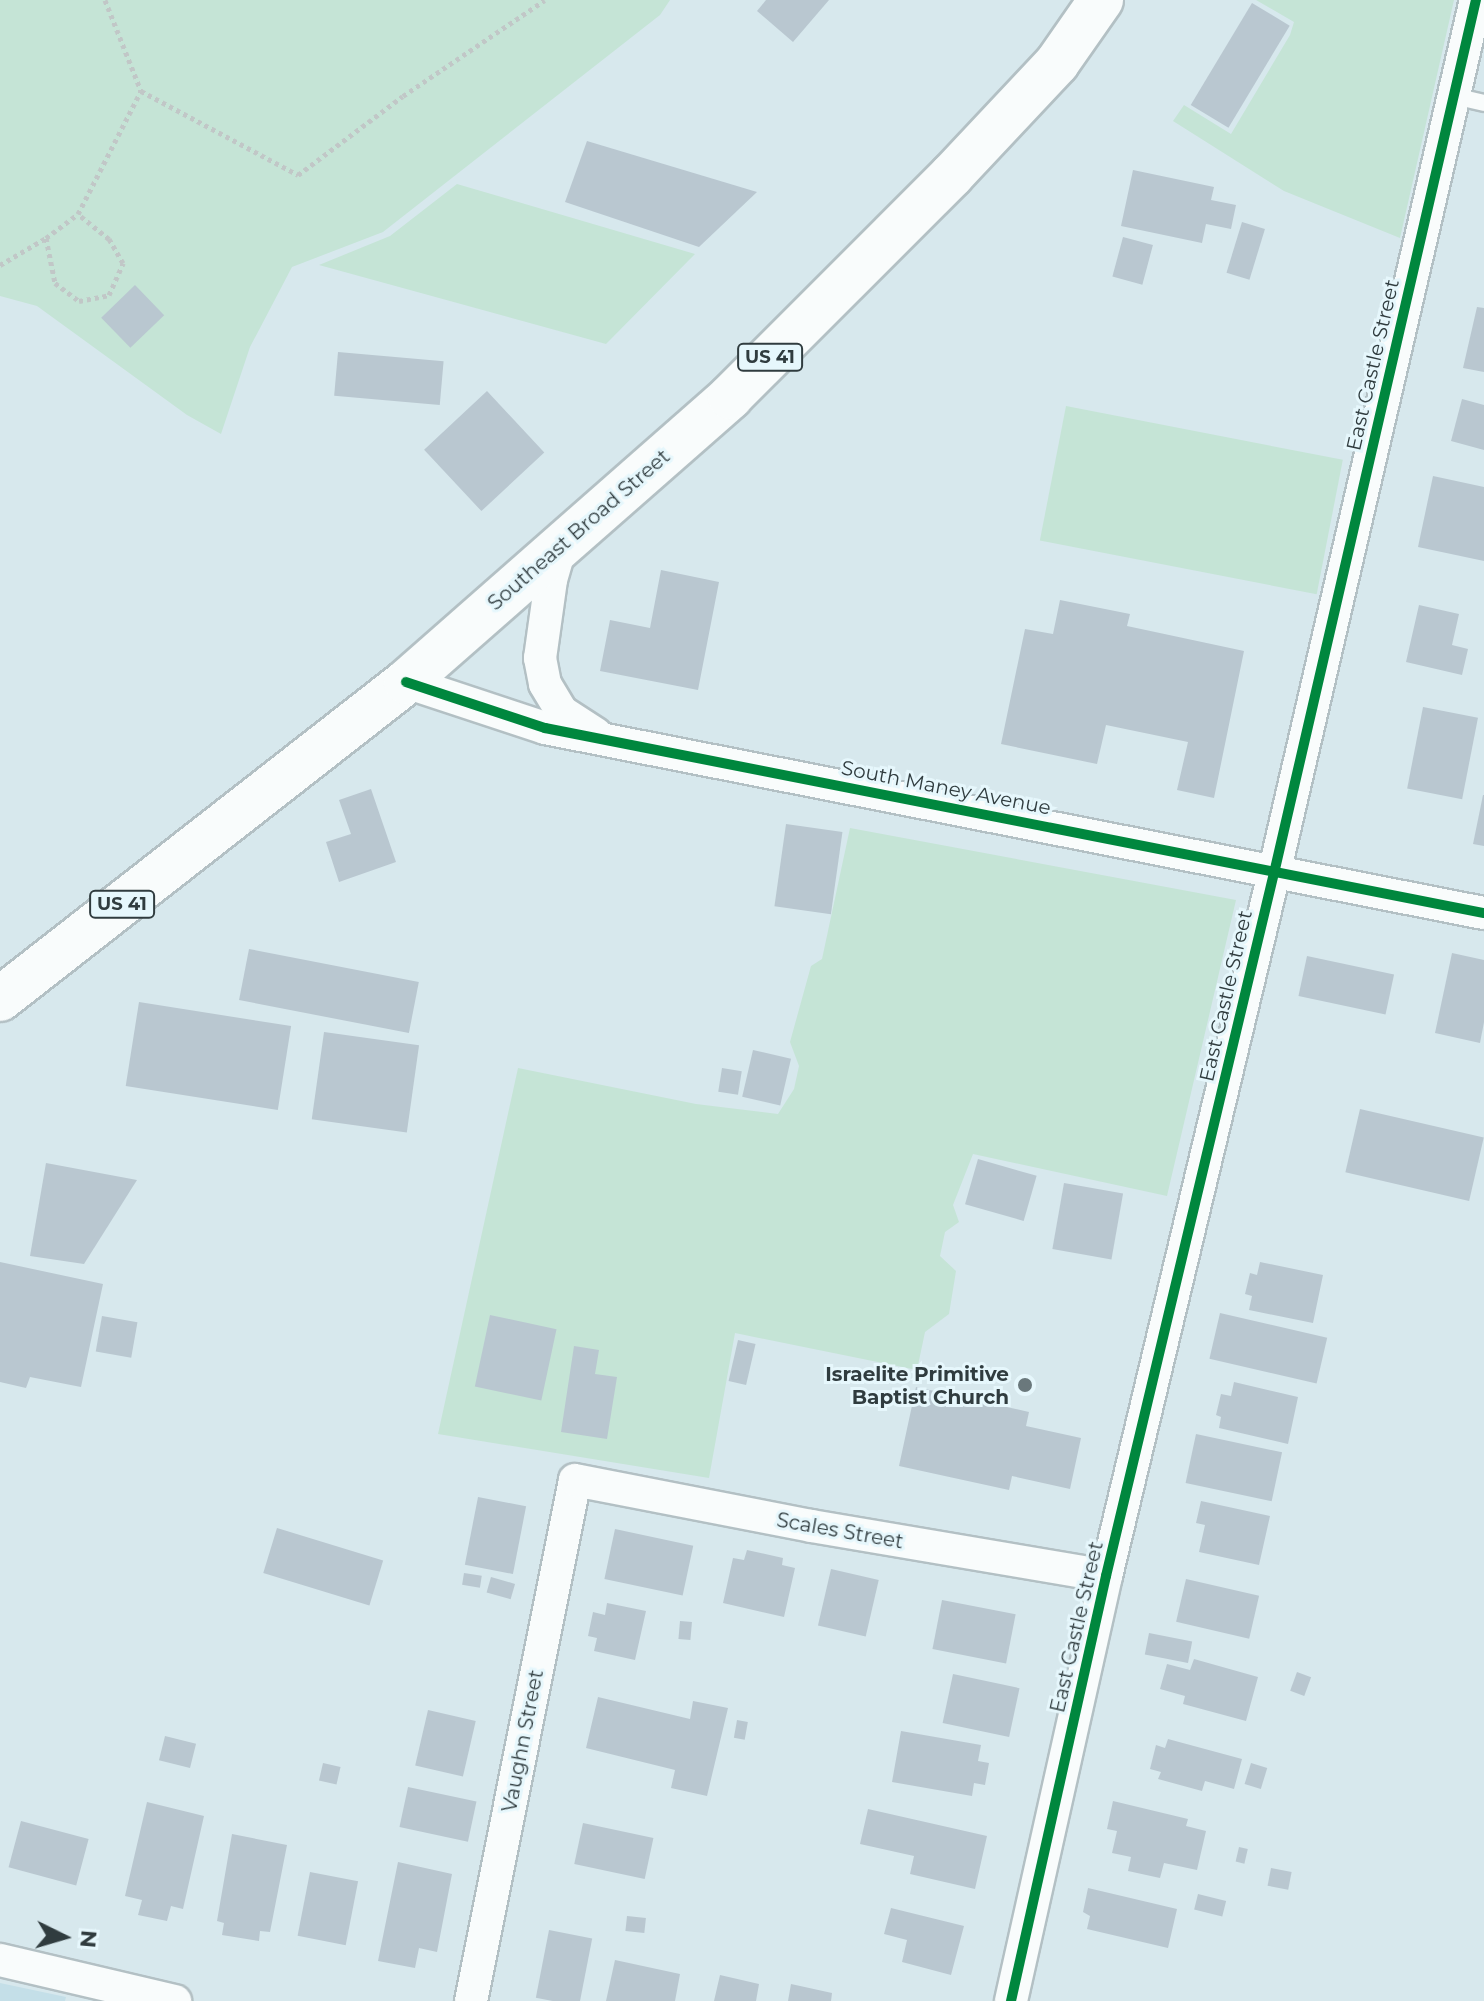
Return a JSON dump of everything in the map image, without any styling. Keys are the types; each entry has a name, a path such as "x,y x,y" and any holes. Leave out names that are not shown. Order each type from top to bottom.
{"main road":[{"name":"Southeast Broad Street","path":"0,999 406,682 730,397 945,183 1057,63 1101,0"}],"street":[{"name":"East Castle Street","path":"1011,2001 1106,1576 1275,869 1469,99 1476,0"},
{"name":"South Maney Avenue","path":"561,545 543,620 540,658 545,684 562,712 605,740"},
{"name":"South Maney Avenue","path":"406,682 545,728 1275,869 1484,913"},
{"name":"Scales Street","path":"575,1480 811,1526 1106,1576"},
{"name":"Vaughn Street","path":"471,2001 575,1480"},
{"path":"0,1960 175,2001"}],"path":[{"path":"105,0 141,91 298,175 403,96 545,0"},
{"path":"0,265 46,238 78,214 141,91"},
{"path":"46,238 55,283 79,301 109,295 123,263 109,239 78,214"}],"shaded area":[{"path":"0,1983 66,1997 65,2001 0,2001"}],"green space":[{"path":"0,0 670,0 660,15 383,232 292,267 250,347 221,434 187,415 37,306 0,296"},
{"path":"1256,0 1454,0 1400,238 1284,191 1173,121 1184,105 1231,134 1290,35 1294,22"},
{"path":"457,184 695,254 606,344 319,265 390,236"},
{"path":"1066,406 1343,460 1317,594 1040,540"},
{"path":"850,828 1236,900 1167,1196 973,1154 953,1205 959,1222 945,1232 940,1256 956,1271 949,1314 925,1332 917,1370 735,1333 709,1478 438,1434 518,1068 696,1104 778,1114 794,1089 799,1066 790,1042 811,966 822,959"}],"building":[{"path":"766,0 829,0 793,42 757,11"},
{"path":"1252,3 1290,26 1228,128 1191,105"},
{"path":"587,141 757,192 699,247 565,202"},
{"path":"1133,170 1214,187 1211,200 1236,205 1231,229 1206,224 1202,243 1121,226"},
{"path":"1242,222 1265,229 1249,280 1227,273"},
{"path":"1123,237 1153,245 1142,285 1112,277"},
{"path":"135,285 164,315 130,348 101,318"},
{"path":"1477,307 1484,308 1484,372 1463,368"},
{"path":"338,352 444,361 440,405 334,396"},
{"path":"487,391 544,452 481,511 424,450"},
{"path":"1462,399 1484,405 1484,450 1451,441"},
{"path":"1433,476 1484,487 1484,561 1418,547"},
{"path":"661,570 719,582 698,690 600,671 610,620 650,628"},
{"path":"1060,600 1130,614 1127,626 1244,651 1214,798 1177,790 1188,742 1106,725 1097,764 1001,744 1025,629 1053,634"},
{"path":"1419,605 1459,614 1452,645 1468,649 1462,675 1406,662"},
{"path":"1423,707 1478,718 1462,799 1407,788"},
{"path":"371,789 396,862 339,882 326,842 351,834 339,800"},
{"path":"1484,795 1484,846 1473,844"},
{"path":"786,824 842,832 831,914 774,906"},
{"path":"249,949 419,982 409,1033 239,1000"},
{"path":"1452,953 1484,960 1484,1022 1480,1043 1435,1033"},
{"path":"1307,956 1394,975 1386,1015 1298,996"},
{"path":"139,1002 291,1026 278,1110 126,1086"},
{"path":"324,1032 419,1045 407,1133 312,1119"},
{"path":"753,1050 791,1059 780,1106 742,1097"},
{"path":"722,1068 742,1071 738,1095 718,1092"},
{"path":"1360,1109 1484,1138 1469,1201 1345,1172"},
{"path":"978,1159 1037,1176 1024,1221 965,1204"},
{"path":"46,1163 137,1180 84,1264 30,1256"},
{"path":"1064,1183 1123,1193 1111,1259 1052,1249"},
{"path":"0,1262 103,1284 81,1387 30,1377 26,1388 0,1382"},
{"path":"1260,1262 1323,1275 1313,1323 1249,1310 1252,1296 1245,1294 1250,1273 1257,1275"},
{"path":"1220,1313 1327,1338 1317,1384 1209,1359"},
{"path":"490,1315 557,1329 541,1401 475,1386"},
{"path":"102,1316 137,1322 131,1358 96,1351"},
{"path":"738,1340 756,1344 746,1385 729,1381"},
{"path":"574,1346 599,1350 595,1374 617,1377 607,1439 561,1432"},
{"path":"1234,1382 1298,1397 1288,1444 1219,1428 1221,1417 1216,1415 1221,1394 1231,1396"},
{"path":"916,1387 1029,1412 1026,1426 1081,1438 1070,1489 1012,1476 1009,1490 899,1466"},
{"path":"1196,1434 1282,1452 1272,1501 1186,1483"},
{"path":"478,1497 526,1506 513,1574 465,1565"},
{"path":"1201,1501 1270,1516 1259,1565 1199,1552 1205,1525 1196,1523"},
{"path":"277,1528 383,1560 369,1605 263,1573"},
{"path":"615,1529 693,1546 683,1596 604,1579"},
{"path":"747,1550 783,1558 782,1565 795,1568 784,1617 723,1603 733,1558 744,1560"},
{"path":"831,1569 879,1580 866,1637 818,1626"},
{"path":"464,1573 482,1576 480,1588 462,1585"},
{"path":"491,1577 515,1584 511,1599 487,1592"},
{"path":"1186,1579 1259,1596 1249,1639 1176,1622"},
{"path":"942,1600 1016,1614 1006,1663 932,1649"},
{"path":"607,1603 646,1611 635,1660 594,1651 597,1638 588,1636 593,1612 605,1615"},
{"path":"680,1621 692,1622 690,1640 678,1639"},
{"path":"1149,1633 1192,1641 1188,1663 1145,1655"},
{"path":"1194,1659 1258,1677 1246,1721 1183,1704 1185,1696 1160,1689 1167,1664 1190,1670"},
{"path":"1297,1672 1311,1677 1304,1696 1290,1691"},
{"path":"953,1674 1020,1688 1009,1737 943,1723"},
{"path":"598,1697 690,1719 693,1701 728,1708 707,1796 671,1788 675,1770 586,1748"},
{"path":"428,1710 476,1721 463,1777 415,1766"},
{"path":"737,1720 748,1722 745,1740 734,1738"},
{"path":"901,1731 981,1745 978,1761 989,1763 985,1785 974,1783 972,1796 892,1782"},
{"path":"165,1736 196,1744 190,1768 159,1760"},
{"path":"1168,1739 1242,1759 1234,1789 1205,1781 1202,1791 1158,1779 1161,1772 1150,1769 1156,1745 1165,1748"},
{"path":"323,1763 341,1767 336,1785 319,1781"},
{"path":"1251,1763 1267,1768 1261,1789 1245,1784"},
{"path":"408,1787 476,1802 468,1842 399,1827"},
{"path":"1113,1801 1188,1819 1186,1826 1206,1831 1197,1870 1164,1863 1160,1878 1128,1871 1131,1857 1112,1853 1117,1831 1107,1829"},
{"path":"147,1802 204,1816 183,1909 171,1906 167,1921 138,1915 142,1900 125,1896"},
{"path":"868,1809 987,1836 975,1889 910,1874 914,1856 860,1844"},
{"path":"21,1821 89,1839 76,1885 9,1867"},
{"path":"583,1823 653,1838 645,1879 574,1864"},
{"path":"232,1834 287,1845 270,1932 260,1931 259,1941 222,1935 224,1923 217,1921"},
{"path":"1239,1847 1248,1849 1244,1864 1236,1862"},
{"path":"398,1862 452,1874 437,1952 419,1948 415,1968 378,1961"},
{"path":"1271,1868 1292,1872 1288,1890 1268,1886"},
{"path":"310,1872 358,1881 346,1945 298,1936"},
{"path":"1088,1888 1177,1909 1168,1948 1087,1929 1090,1916 1083,1912"},
{"path":"1198,1894 1226,1901 1222,1917 1194,1910"},
{"path":"891,1908 964,1926 951,1975 902,1962 907,1940 884,1934"},
{"path":"627,1916 646,1918 644,1933 625,1931"},
{"path":"549,1930 592,1938 580,2001 536,1998"},
{"path":"615,1960 680,1974 675,2001 606,2001"},
{"path":"720,1975 759,1984 756,2001 714,2001"},
{"path":"791,1984 832,1993 831,2001 788,2001"}],"cycle path":[{"path":"1011,2001 1106,1576 1275,869 1476,0"},
{"path":"406,682 545,728 1484,913"}],"place":[{"name":"Israelite Primitive Baptist Church","path":"1025,1385"}]}
